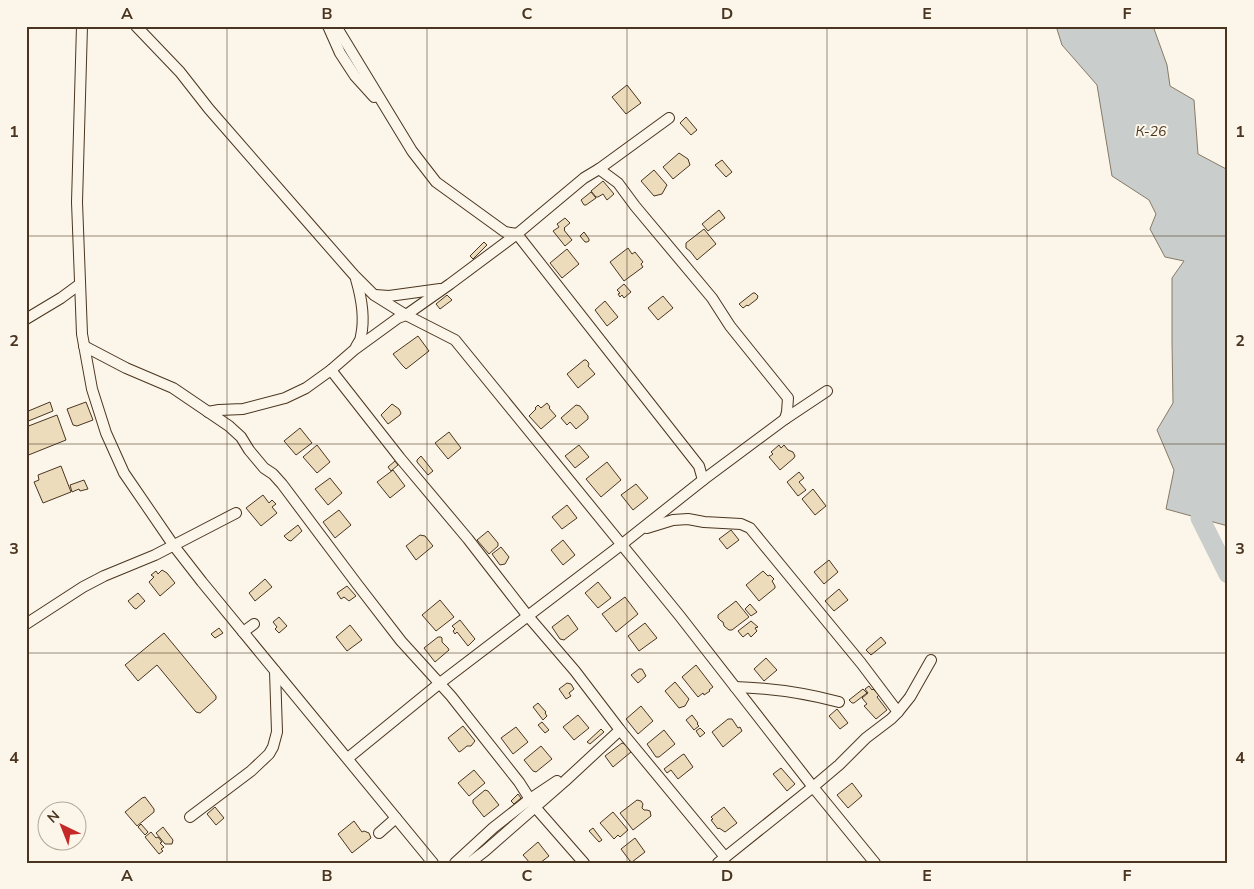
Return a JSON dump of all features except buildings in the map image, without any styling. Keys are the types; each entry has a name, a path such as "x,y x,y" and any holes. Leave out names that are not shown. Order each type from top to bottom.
{"street":[{"path":"82,26 77,202 82,334 92,389 114,453 124,473 174,546 433,863"},
{"path":"136,26 180,72 209,109 354,275 374,295 406,315 455,340 548,453 875,863"},
{"path":"328,26 340,53 355,76 384,106"},
{"path":"336,26 412,151 436,182 505,232 517,234 699,466 702,480"},
{"path":"208,412 243,409 285,398 306,388 398,318 406,315 445,288 517,234 584,178 600,169 669,118"},
{"path":"600,169 618,183 712,298 730,326 788,398 788,412 785,420"},
{"path":"354,275 359,291 363,320 361,338 354,350"},
{"path":"26,319 80,284"},
{"path":"374,295 389,296 445,288"},
{"path":"84,346 126,368 174,388 229,426 241,437 264,468 282,484 401,641 440,683 514,775 533,803 584,863"},
{"path":"331,370 400,458 575,671 721,860 813,787 866,738 891,719 910,697 931,660"},
{"path":"348,758 440,683 621,545 702,480 827,392"},
{"path":"26,624 83,587 174,546 236,513"},
{"path":"639,530 673,520 688,519 741,524 750,528 855,656 898,712"},
{"path":"243,632 254,624"},
{"path":"190,818 252,771 269,754 277,732 275,670"},
{"path":"735,687 783,690 839,702"},
{"path":"454,863 493,828 533,803 578,769 620,730"},
{"path":"468,863 485,851 533,803"},
{"path":"380,833 396,818"}],"water":[{"name":"К-26","path":"1056,26 1153,26 1167,65 1170,86 1194,100 1198,154 1228,170 1228,526 1166,509 1174,470 1157,430 1173,403 1172,278 1184,261 1165,257 1150,229 1156,214 1149,200 1112,176 1097,85 1062,45"}],"waterway":[{"path":"1200,518 1228,574"}]}
